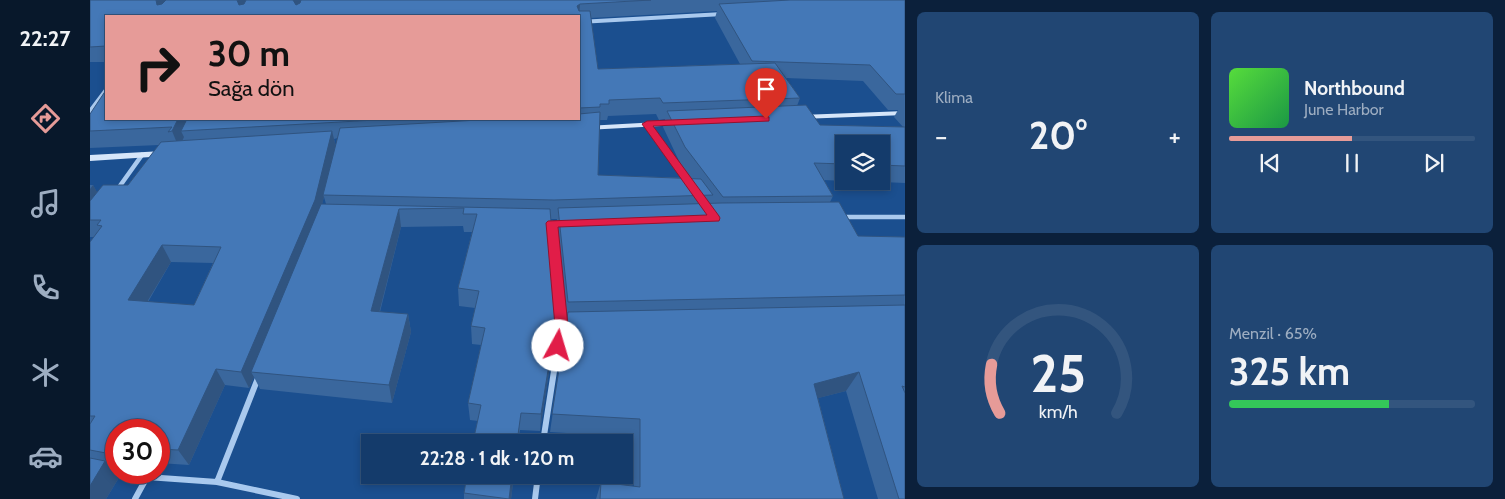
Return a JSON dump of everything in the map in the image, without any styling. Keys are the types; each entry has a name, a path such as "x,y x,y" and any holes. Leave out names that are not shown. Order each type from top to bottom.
{"main road":[{"path":"796,118 905,113"},
{"path":"578,128 687,122"},
{"path":"90,158 171,153"}],"street":[{"path":"580,22 729,14"},
{"path":"90,111 105,91"},
{"path":"647,124 692,187"},
{"path":"113,195 142,155"},
{"path":"835,217 905,217"},
{"path":"542,223 561,223"},
{"path":"544,434 561,326 552,223"},
{"path":"561,326 581,326"},
{"path":"217,482 261,373"},
{"path":"170,479 217,482 297,499"},
{"path":"135,499 143,484"},
{"path":"535,499 537,484"}],"building":[{"path":"90,0 156,0 157,5 162,4 166,0 237,0 239,5 244,4 246,0 293,0 296,5 301,0 651,0 580,4 577,6 579,11 590,11 598,69 775,63 800,98 663,103 660,98 609,100 609,104 600,104 600,107 580,108 580,15 105,15 105,46 90,47"},
{"path":"790,0 905,0 905,94 896,94 870,65 752,61 719,4"},
{"path":"105,92 105,120 178,120 172,131 168,132 172,127 90,131 90,114"},
{"path":"806,105 820,125 905,127 905,166 890,165 890,135 835,135 835,164 814,163 833,196 723,197 685,147 667,111"},
{"path":"600,112 598,175 701,179 713,195 554,200 323,195 340,128 479,120 580,120 580,114"},
{"path":"186,120 375,120 181,131"},
{"path":"332,131 315,200 241,372 216,369 178,450 170,450 170,419 105,419 105,453 90,450 90,424 95,416 90,416 90,242 102,226 97,225 101,220 90,220 90,201 103,185 128,185 161,142","holes":["162,245 221,247 194,305 128,300"]},
{"path":"839,202 858,236 905,237 905,295 568,302 558,208 721,203"},
{"path":"321,204 550,209 558,308 541,414 521,413 518,434 475,434 481,405 468,403 485,328 471,326 479,291 458,288 477,214 463,214 464,208 399,209 371,311 408,314 389,385 251,372"},
{"path":"905,305 905,387 902,386 905,393 905,499 899,499 859,372 814,384 844,499 600,499 601,484 640,487 640,419 552,414 568,312"},
{"path":"90,458 105,461 90,486"},
{"path":"466,484 511,484 509,499 464,493"}],"route":[{"path":"558,346 561,326 552,223 715,218 647,124 766,119"}]}
